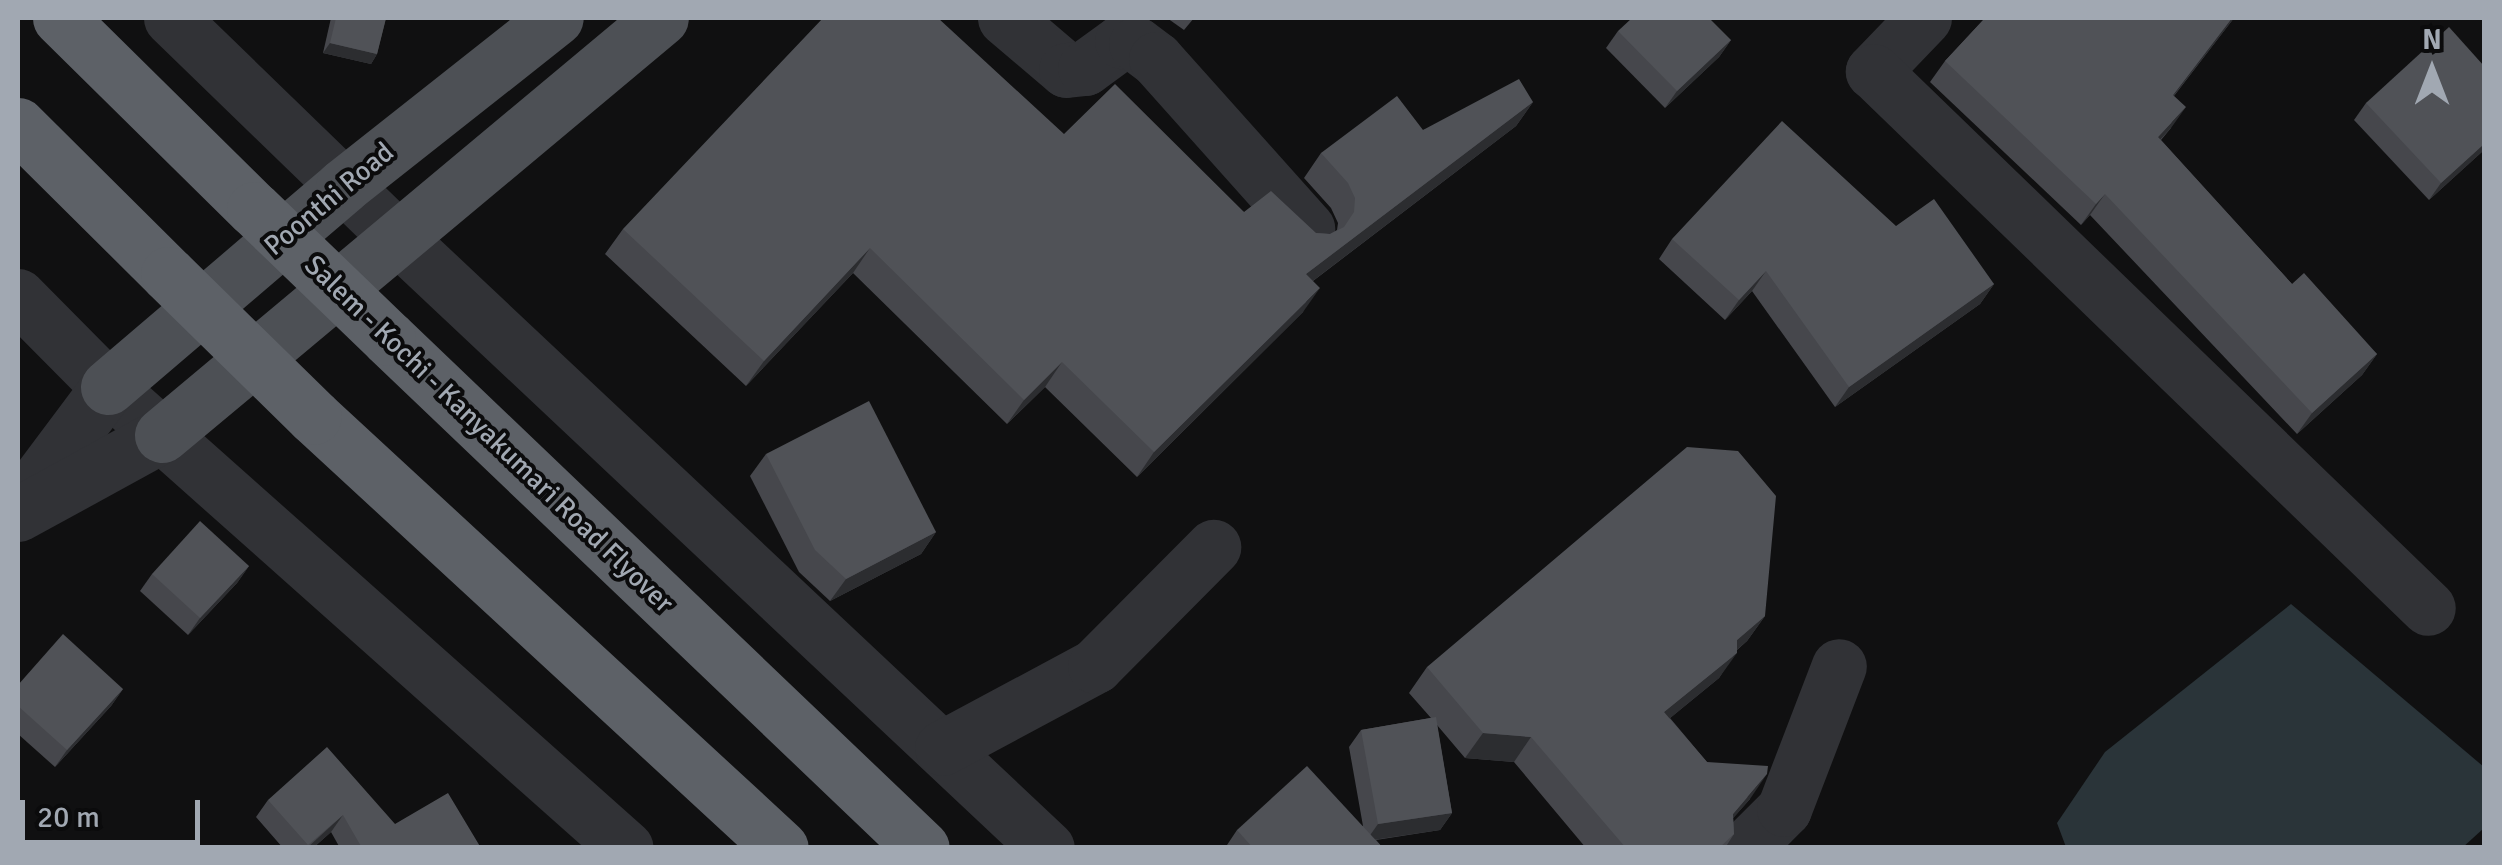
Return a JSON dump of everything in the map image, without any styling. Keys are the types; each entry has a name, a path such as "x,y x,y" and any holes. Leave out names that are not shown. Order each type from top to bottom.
{"highway":[{"name":"Salem - Kochi - Kanyakumari Road Flyover","path":"60,18 254,209 922,848"},
{"path":"18,125 314,418 782,848"}],"main road":[{"name":"Poonthi Road","path":"108,387 343,186 556,18"},
{"path":"162,435 661,18"}],"street":[{"path":"170,18 343,186 1047,848"},
{"path":"1005,18 1066,70 1084,68 1122,41 1136,44 1156,59 1308,228"},
{"path":"1924,18 1872,71 2428,608"},
{"path":"18,296 108,387 626,848"},
{"path":"18,511 108,387"},
{"path":"18,511 162,435"},
{"path":"942,748 1096,666 1213,547"},
{"path":"1745,848 1784,809 1839,666"}],"shaded area":[{"path":"2291,604 2484,767 2484,828 2462,848 2066,847 2057,823 2105,752"}],"building":[{"path":"336,18 386,18 377,54 330,43"},
{"path":"823,18 938,18 1064,134 1115,84 1244,212 1271,191 1316,233 1330,234 1344,227 1354,212 1355,198 1348,183 1321,153 1397,96 1423,130 1519,79 1533,102 1306,274 1320,288 1154,452 1062,362 1024,400 870,248 764,361 623,229"},
{"path":"1632,18 1709,18 1731,40 1677,91 1618,31"},
{"path":"1985,18 2232,18 2173,95 2186,107 2158,137 2292,284 2304,273 2377,354 2312,413 2105,194 2096,204 1945,61"},
{"path":"2449,27 2484,66 2484,144 2441,183 2366,103"},
{"path":"1782,121 1896,226 1934,199 1994,284 1849,387 1766,271 1739,300 1672,239"},
{"path":"869,401 936,532 846,579 815,550 766,454"},
{"path":"1687,447 1738,451 1776,496 1765,616 1737,640 1737,653 1664,712 1707,762 1768,766 1767,774 1733,814 1734,834 1719,848 1626,848 1531,737 1483,733 1427,667"},
{"path":"200,521 249,566 200,618 152,574"},
{"path":"63,634 123,689 67,750 18,706 18,685"},
{"path":"1436,717 1452,813 1378,824 1361,730"},
{"path":"327,747 395,824 448,793 481,848 362,848 343,815 308,845 268,800"},
{"path":"1307,766 1383,848 1253,848 1237,830"}]}
